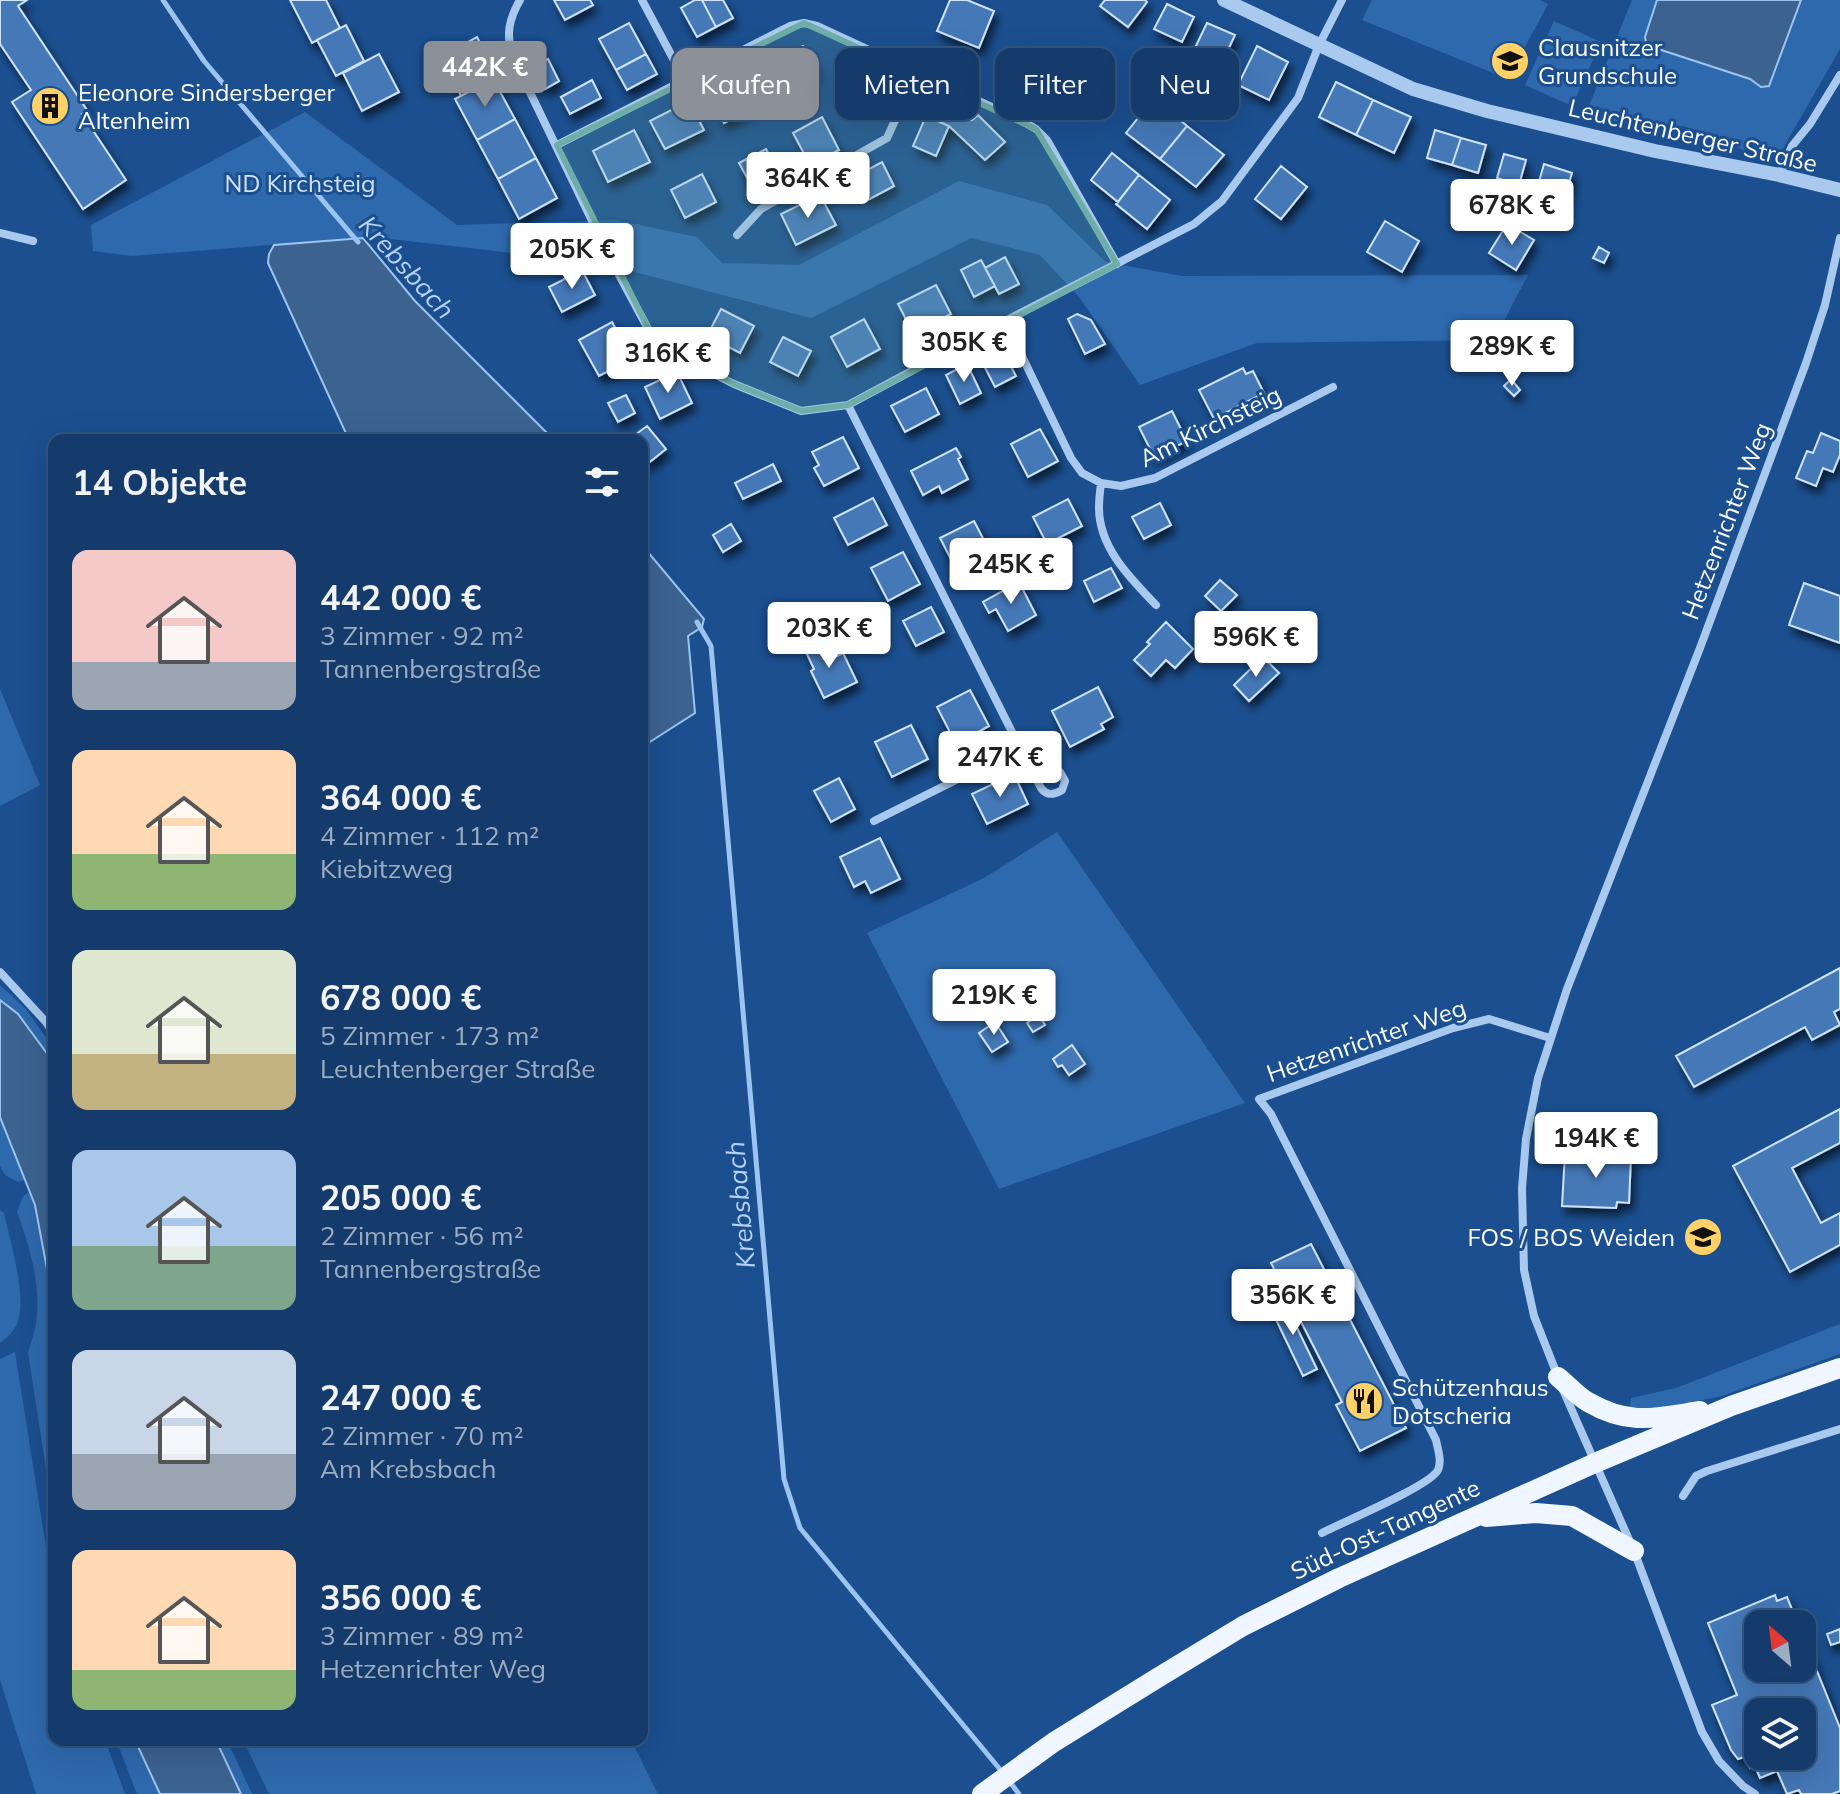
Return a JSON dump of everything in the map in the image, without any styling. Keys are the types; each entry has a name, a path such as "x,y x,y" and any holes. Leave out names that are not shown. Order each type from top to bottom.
{"main road":[{"name":"Süd-Ost-Tangente","path":"982,1794 1054,1742 1243,1626 1339,1578 1595,1463 1731,1406 1840,1368"},
{"path":"1558,1377 1586,1401 1619,1417 1645,1419 1731,1406"},
{"path":"1470,1518 1536,1513 1572,1516 1634,1551"}],"street":[{"path":"520,0 508,32 512,55 610,258 653,338 678,356 734,384 801,411 848,405 1194,224 1222,201 1298,98 1319,45 1342,0"},
{"path":"642,0 672,56"},
{"name":"Leuchtenberger Straße","path":"1224,0 1413,89 1487,111 1655,151 1840,190"},
{"path":"746,48 790,26 804,23 865,48"},
{"path":"1779,175 1792,146 1810,124 1840,75"},
{"path":"557,145 672,85"},
{"path":"979,102 1036,129 1047,140 1117,264"},
{"path":"737,235 761,209 887,138 895,120"},
{"path":"0,233 33,241"},
{"name":"Hetzenrichter Weg","path":"1755,1794 1719,1761 1702,1732 1634,1551 1558,1377 1534,1316 1527,1285 1522,1208 1526,1139 1538,1078 1550,1038 1806,363 1825,305 1840,238"},
{"path":"1005,321 1071,458 1082,473 1101,483 1098,511 1111,551 1128,576 1156,605"},
{"name":"Am Kirchsteig","path":"1101,483 1121,486 1155,478 1333,387"},
{"path":"848,405 1020,748 1045,793 1062,790 1065,781 1060,772 1027,760"},
{"path":"874,821 1020,748"},
{"path":"0,972 48,1025"},
{"name":"Hetzenrichter Weg","path":"1322,1533 1422,1485 1437,1473 1440,1461 1436,1440 1271,1114 1259,1099 1453,1028 1489,1019 1550,1038"},
{"path":"1683,1496 1696,1476 1707,1471 1840,1429"}],"highlighted area":[{"path":"804,23 1036,129 1117,264 848,405 801,411 734,384 653,338 557,145"}],"green space":[{"path":"1372,0 1540,0 1548,4 1508,79 1362,20"},
{"path":"1632,0 1657,0 1645,37 1750,79 1761,87 1769,86 1801,0 1840,0 1840,49 1778,157 1745,151 1720,138 1683,126 1584,118"},
{"path":"1554,21 1601,42 1572,106 1525,85"},
{"name":"ND Kirchsteig","path":"305,112 457,225 616,220 697,237 722,263 799,265 959,181 1047,205 1106,262 1182,276 1528,275 1494,340 1257,343 1140,385 1079,297 1040,255 971,238 811,318 600,263 373,237 131,256 93,251 91,225"},
{"path":"0,689 40,785 0,806"},
{"path":"1057,832 1245,1103 999,1189 867,933 984,878"},
{"path":"0,985 26,1009 48,1040 48,1055 18,1014 0,1000"},
{"path":"0,1117 25,1180 18,1182 5,1175 0,1166"},
{"path":"30,1192 35,1205 48,1274 48,1481 28,1353 35,1329 37,1300 31,1254 17,1212 23,1196"},
{"path":"0,1210 4,1213 14,1253 20,1314 10,1335 0,1343"},
{"path":"1840,1324 1840,1354 1722,1396 1629,1415 1631,1398 1676,1388"},
{"path":"15,1352 48,1560 48,1746 107,1746 125,1794 36,1794 0,1680 0,1359"},
{"path":"118,1746 138,1746 160,1794 137,1794"},
{"path":"220,1746 230,1746 252,1794 241,1794"},
{"path":"246,1746 634,1746 658,1794 269,1794"}],"shaded area":[{"path":"1657,0 1801,0 1769,86 1761,87 1750,79 1649,46 1645,37"},
{"path":"363,238 415,301 548,434 346,434 268,263 274,245"},
{"path":"648,552 704,619 702,627 688,636 695,713 648,743"},
{"path":"0,1000 18,1014 48,1055 48,1274 35,1205 0,1117"},
{"path":"138,1746 219,1746 241,1794 160,1794"}],"building":[{"name":"Eleonore Sindersberger Altenheim","path":"0,0 27,0 18,6 87,110 82,114 126,180 83,209 12,102 31,90 0,44"},
{"path":"290,0 326,0 340,28 312,43"},
{"path":"554,0 590,0 593,5 565,20"},
{"path":"695,0 702,0 716,27 697,37 681,8"},
{"path":"702,0 723,0 733,18 716,27"},
{"path":"950,0 967,0 994,11 979,48 937,31"},
{"path":"1105,0 1147,2 1128,27 1100,6"},
{"path":"1167,4 1194,17 1182,42 1154,29"},
{"path":"629,23 646,54 616,70 599,39"},
{"path":"1207,23 1235,35 1229,48 1195,48"},
{"path":"346,25 364,61 336,76 317,40"},
{"path":"477,37 498,77 461,96 440,57"},
{"path":"1257,46 1288,62 1269,100 1239,83"},
{"path":"379,54 399,92 362,111 343,73"},
{"path":"646,54 657,74 627,90 616,70"},
{"path":"548,59 559,81 545,89 534,67"},
{"path":"493,79 515,119 477,140 455,99"},
{"path":"592,80 601,98 570,114 561,97"},
{"path":"1336,82 1373,100 1356,135 1319,117"},
{"path":"1373,100 1411,117 1394,153 1356,135"},
{"path":"672,110 672,120 699,120 704,130 665,149 650,121"},
{"path":"979,116 1005,142 985,160 949,126 935,120 979,120"},
{"path":"822,117 839,150 810,165 793,133"},
{"path":"515,119 536,158 498,179 477,140"},
{"path":"924,120 935,120 949,126 936,156 913,146"},
{"path":"1136,120 1180,120 1187,126 1160,159 1126,133"},
{"path":"1187,126 1224,155 1196,187 1160,159"},
{"path":"634,130 650,162 608,182 593,151"},
{"path":"1435,130 1461,138 1452,165 1427,158"},
{"path":"1461,138 1486,145 1478,173 1452,165"},
{"path":"766,149 778,171 751,185 739,163"},
{"path":"1112,153 1139,175 1118,202 1091,180"},
{"path":"1504,154 1526,160 1519,185 1497,178"},
{"path":"536,158 557,198 519,219 498,179"},
{"path":"882,162 894,186 868,200 856,176"},
{"path":"1544,164 1572,173 1564,200 1536,192"},
{"path":"1281,166 1307,187 1281,219 1255,199"},
{"path":"702,174 716,202 685,218 671,190"},
{"path":"1139,175 1170,200 1147,229 1116,204"},
{"path":"1494,182 1510,191 1497,213 1481,203"},
{"path":"820,195 836,225 796,245 781,214"},
{"path":"1385,221 1419,241 1402,272 1367,252"},
{"path":"1507,224 1534,240 1516,270 1489,253"},
{"path":"1599,247 1609,253 1604,263 1593,258"},
{"path":"1005,257 1019,284 999,294 985,268"},
{"path":"981,260 995,286 974,297 961,270"},
{"path":"582,270 595,295 562,312 549,287"},
{"path":"936,285 951,314 913,333 898,304"},
{"path":"721,309 754,326 740,353 707,336"},
{"path":"1077,314 1091,320 1105,344 1085,354 1068,319"},
{"path":"864,319 880,349 847,367 831,337"},
{"path":"612,322 632,359 599,376 579,340"},
{"path":"783,337 811,351 798,376 770,362"},
{"path":"1001,347 1016,376 995,387 980,358"},
{"path":"967,364 981,393 960,404 946,375"},
{"path":"1243,368 1246,374 1253,371 1264,393 1214,419 1199,390"},
{"path":"677,372 692,403 660,419 645,387"},
{"path":"1511,379 1520,390 1514,396 1504,386"},
{"path":"926,388 939,414 905,432 891,406"},
{"path":"626,395 635,413 618,422 608,403"},
{"path":"1172,411 1187,441 1154,457 1139,427"},
{"path":"647,426 666,449 648,463 648,434 636,434"},
{"path":"1040,429 1058,461 1028,477 1011,444"},
{"path":"1821,433 1840,441 1840,455 1833,472 1823,468 1816,486 1796,478 1807,451 1813,453"},
{"path":"843,437 859,468 824,486 814,468 819,465 812,452"},
{"path":"956,448 968,479 942,493 939,486 923,495 911,471"},
{"path":"773,464 781,481 743,499 735,483"},
{"path":"873,498 887,525 848,545 834,518"},
{"path":"1068,499 1082,526 1047,544 1033,517"},
{"path":"1160,503 1171,525 1144,539 1132,517"},
{"path":"974,521 989,550 955,567 940,538"},
{"path":"731,524 741,541 723,552 713,535"},
{"path":"903,552 920,584 888,601 871,568"},
{"path":"1111,568 1122,588 1094,602 1084,581"},
{"path":"1220,580 1237,595 1221,611 1205,596"},
{"path":"1019,582 1036,615 1008,631 996,609 989,613 983,602"},
{"path":"1804,583 1840,596 1840,643 1789,625"},
{"path":"931,607 944,632 916,646 903,621"},
{"path":"1166,622 1193,649 1175,668 1166,660 1151,676 1134,660"},
{"path":"820,640 830,660 843,653 857,682 824,698 804,648"},
{"path":"1263,657 1279,673 1249,701 1234,685"},
{"path":"1098,687 1113,717 1101,724 1104,729 1070,747 1052,711"},
{"path":"970,690 989,726 956,744 937,707"},
{"path":"911,725 928,759 892,777 875,742"},
{"path":"1014,774 1028,804 987,824 972,794"},
{"path":"839,778 855,809 831,822 814,791"},
{"path":"880,838 900,879 871,893 865,881 854,887 840,857"},
{"path":"1840,968 1840,1009 1834,1012 1840,1025 1812,1040 1805,1027 1694,1087 1676,1056"},
{"path":"1039,1015 1045,1025 1033,1032 1027,1023"},
{"path":"995,1022 1008,1042 992,1052 979,1033"},
{"path":"1072,1045 1085,1064 1069,1075 1053,1059"},
{"path":"1840,1109 1840,1143 1792,1168 1821,1223 1840,1213 1840,1245 1790,1272 1733,1166"},
{"path":"1565,1153 1631,1156 1629,1203 1617,1202 1616,1208 1562,1206"},
{"path":"1311,1244 1406,1428 1360,1451 1336,1405 1342,1402 1271,1263"},
{"path":"1283,1299 1317,1369 1303,1376 1269,1305"},
{"path":"1775,1595 1777,1601 1787,1597 1792,1610 1744,1610 1744,1682 1816,1682 1816,1669 1840,1728 1840,1791 1801,1794 1799,1790 1787,1794 1777,1771 1760,1778 1757,1770 1816,1770 1816,1698 1744,1698 1744,1757 1738,1759 1731,1750 1712,1705 1737,1695 1708,1623"},
{"path":"1840,1629 1840,1642 1831,1645 1827,1634"}],"waterway":[{"name":"Krebsbach","path":"163,0 204,61 358,242"},
{"name":"Krebsbach","path":"697,622 711,646 784,1479 800,1528 1003,1773"},
{"name":"Krebsbach","path":"1009,1781 1019,1794"}],"place":[{"name":"Clausnitzer Grundschule","path":"1510,61"},
{"name":"Eleonore Sindersberger Altenheim","path":"50,106"},
{"name":"FOS / BOS Weiden","path":"1703,1237"},
{"name":"Schützenhaus Dotscheria","path":"1364,1401"}]}
